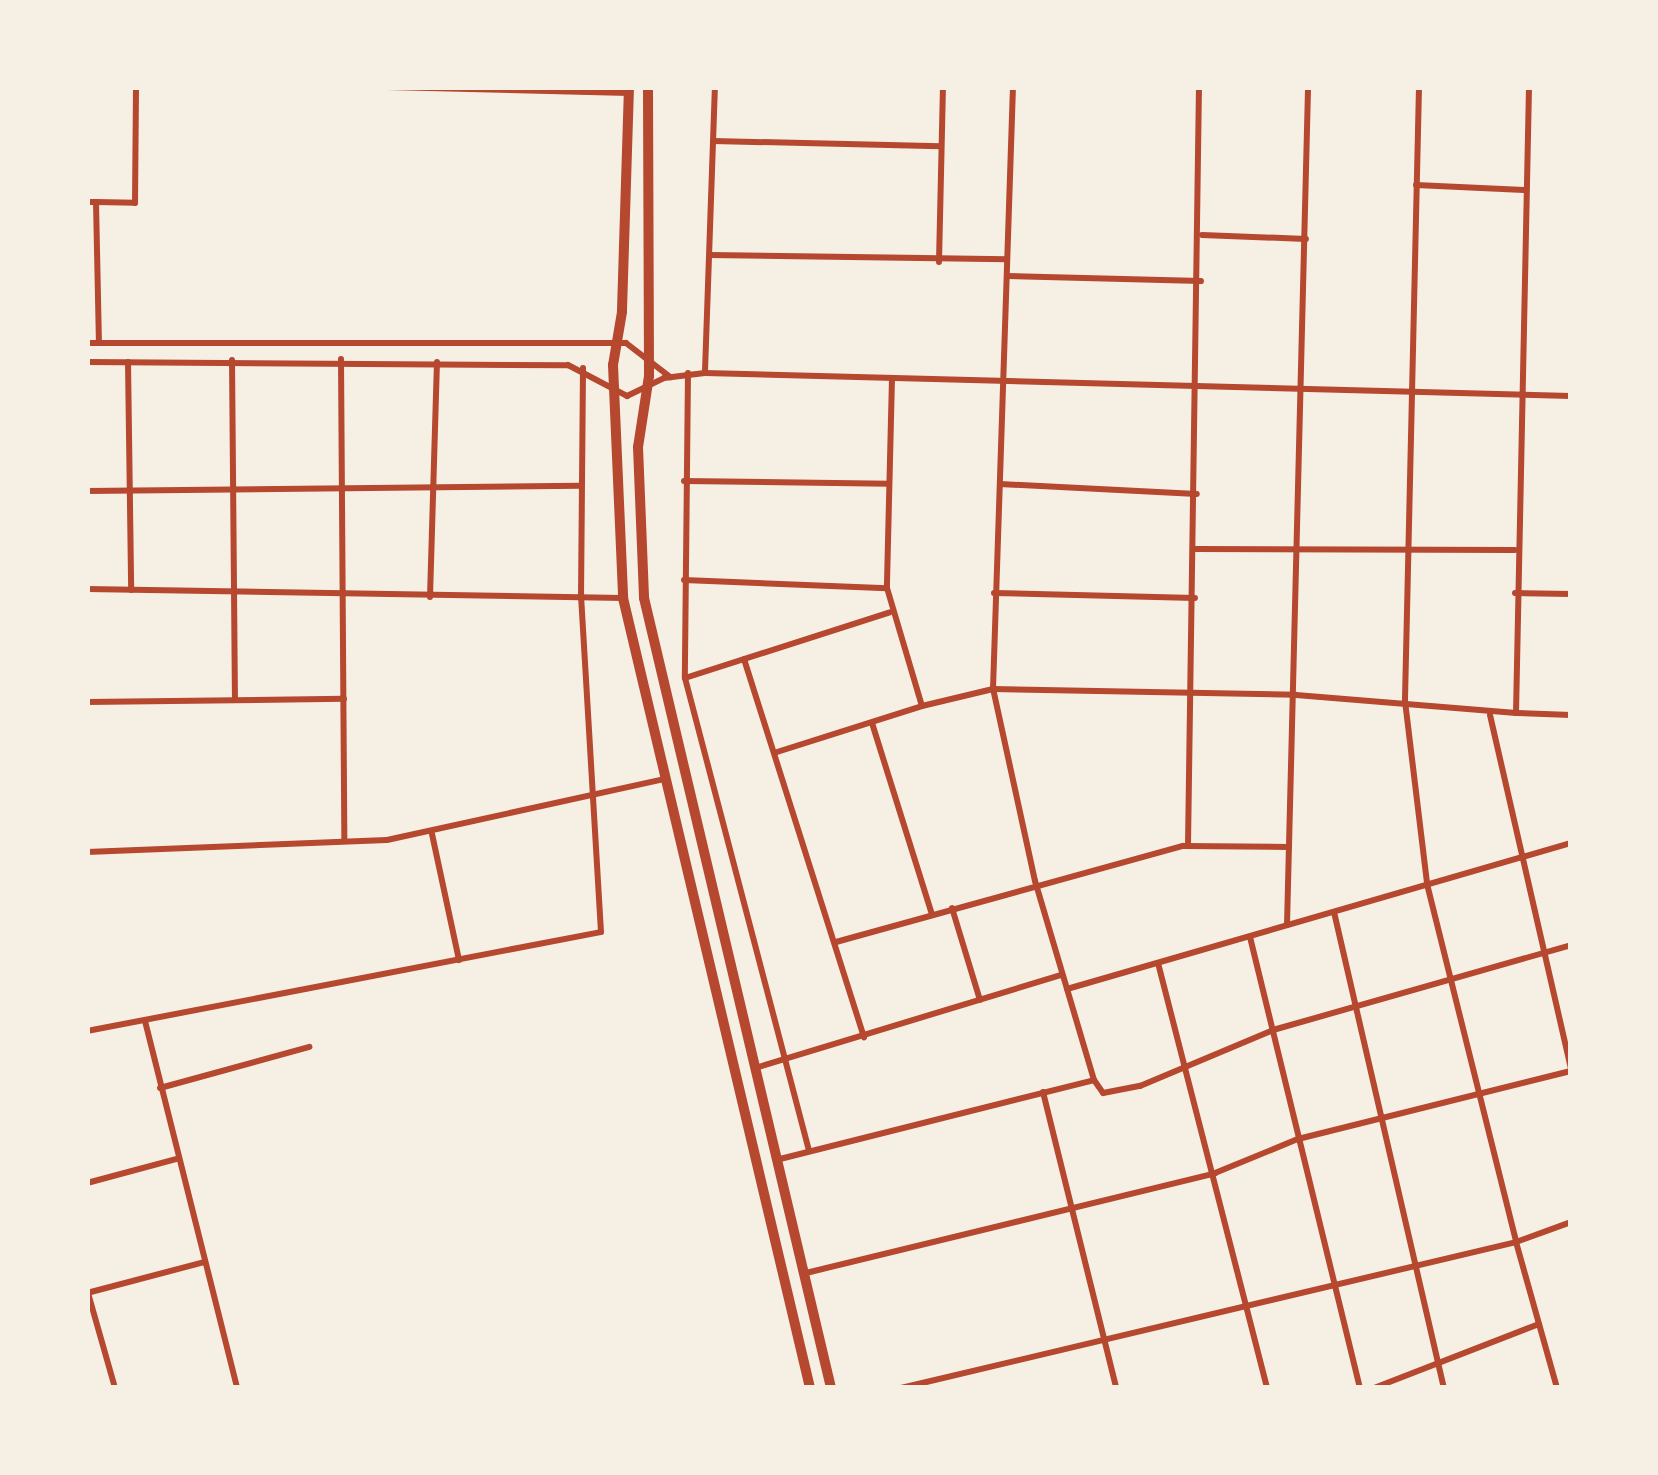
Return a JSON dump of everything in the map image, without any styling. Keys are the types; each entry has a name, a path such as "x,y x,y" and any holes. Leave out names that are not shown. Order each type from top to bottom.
{"main road":[{"path":"648,87 648,388 638,447 644,598 831,1388"},
{"path":"629,90 615,346 623,598 662,780 810,1388"},
{"path":"802,1356 823,1351"}],"street":[{"path":"99,343 92,202 135,202 136,87"},
{"path":"386,87 629,90"},
{"path":"705,373 715,87"},
{"path":"939,262 943,87"},
{"path":"1012,87 993,689 1035,881 1094,1080 1113,1094 1189,1071 1273,1030 1571,945"},
{"path":"1188,845 1200,386 1199,87"},
{"path":"1287,926 1308,87"},
{"path":"1419,87 1405,700 1427,884 1557,1388"},
{"path":"1516,713 1515,550 1529,87"},
{"path":"713,141 941,146"},
{"path":"1416,185 1524,190"},
{"path":"1202,235 1306,239"},
{"path":"710,256 939,262 1007,259"},
{"path":"1008,276 1201,280"},
{"path":"87,344 615,346 647,352 670,376"},
{"path":"87,362 341,359 583,368 616,392 648,388 670,376 705,373 1412,387 1571,396"},
{"path":"341,359 343,843"},
{"path":"232,360 235,700"},
{"path":"128,362 131,590"},
{"path":"430,597 437,362"},
{"path":"87,1031 601,932 581,598 583,368"},
{"path":"688,373 685,678 810,1153"},
{"path":"892,378 887,588 890,612 922,706"},
{"path":"684,481 889,484"},
{"path":"1000,484 1197,494"},
{"path":"87,490 580,486"},
{"path":"1196,549 1298,554 1515,550"},
{"path":"683,580 887,588"},
{"path":"87,589 623,598"},
{"path":"994,593 1195,598"},
{"path":"1515,593 1571,594"},
{"path":"685,678 890,612"},
{"path":"744,659 864,1037"},
{"path":"777,752 993,689 1405,700 1490,715 1571,716"},
{"path":"87,702 344,699"},
{"path":"802,1274 1215,1173 1298,1139 1571,1071 1518,857 1490,715"},
{"path":"872,723 932,914"},
{"path":"87,852 343,843 432,834 662,780"},
{"path":"432,834 459,960"},
{"path":"1067,989 1571,842"},
{"path":"836,942 1035,881 1188,845 1289,847"},
{"path":"952,908 980,1000"},
{"path":"1333,911 1444,1388"},
{"path":"1250,936 1360,1388"},
{"path":"1158,963 1267,1388"},
{"path":"752,1069 1062,975"},
{"path":"145,1021 237,1388"},
{"path":"160,1088 309,1047"},
{"path":"775,1161 1094,1080"},
{"path":"1043,1092 1115,1388"},
{"path":"87,1183 177,1159"},
{"path":"901,1388 1103,1336 1516,1242 1571,1222"},
{"path":"115,1388 87,1293 204,1262"},
{"path":"1374,1388 1540,1324"}]}
